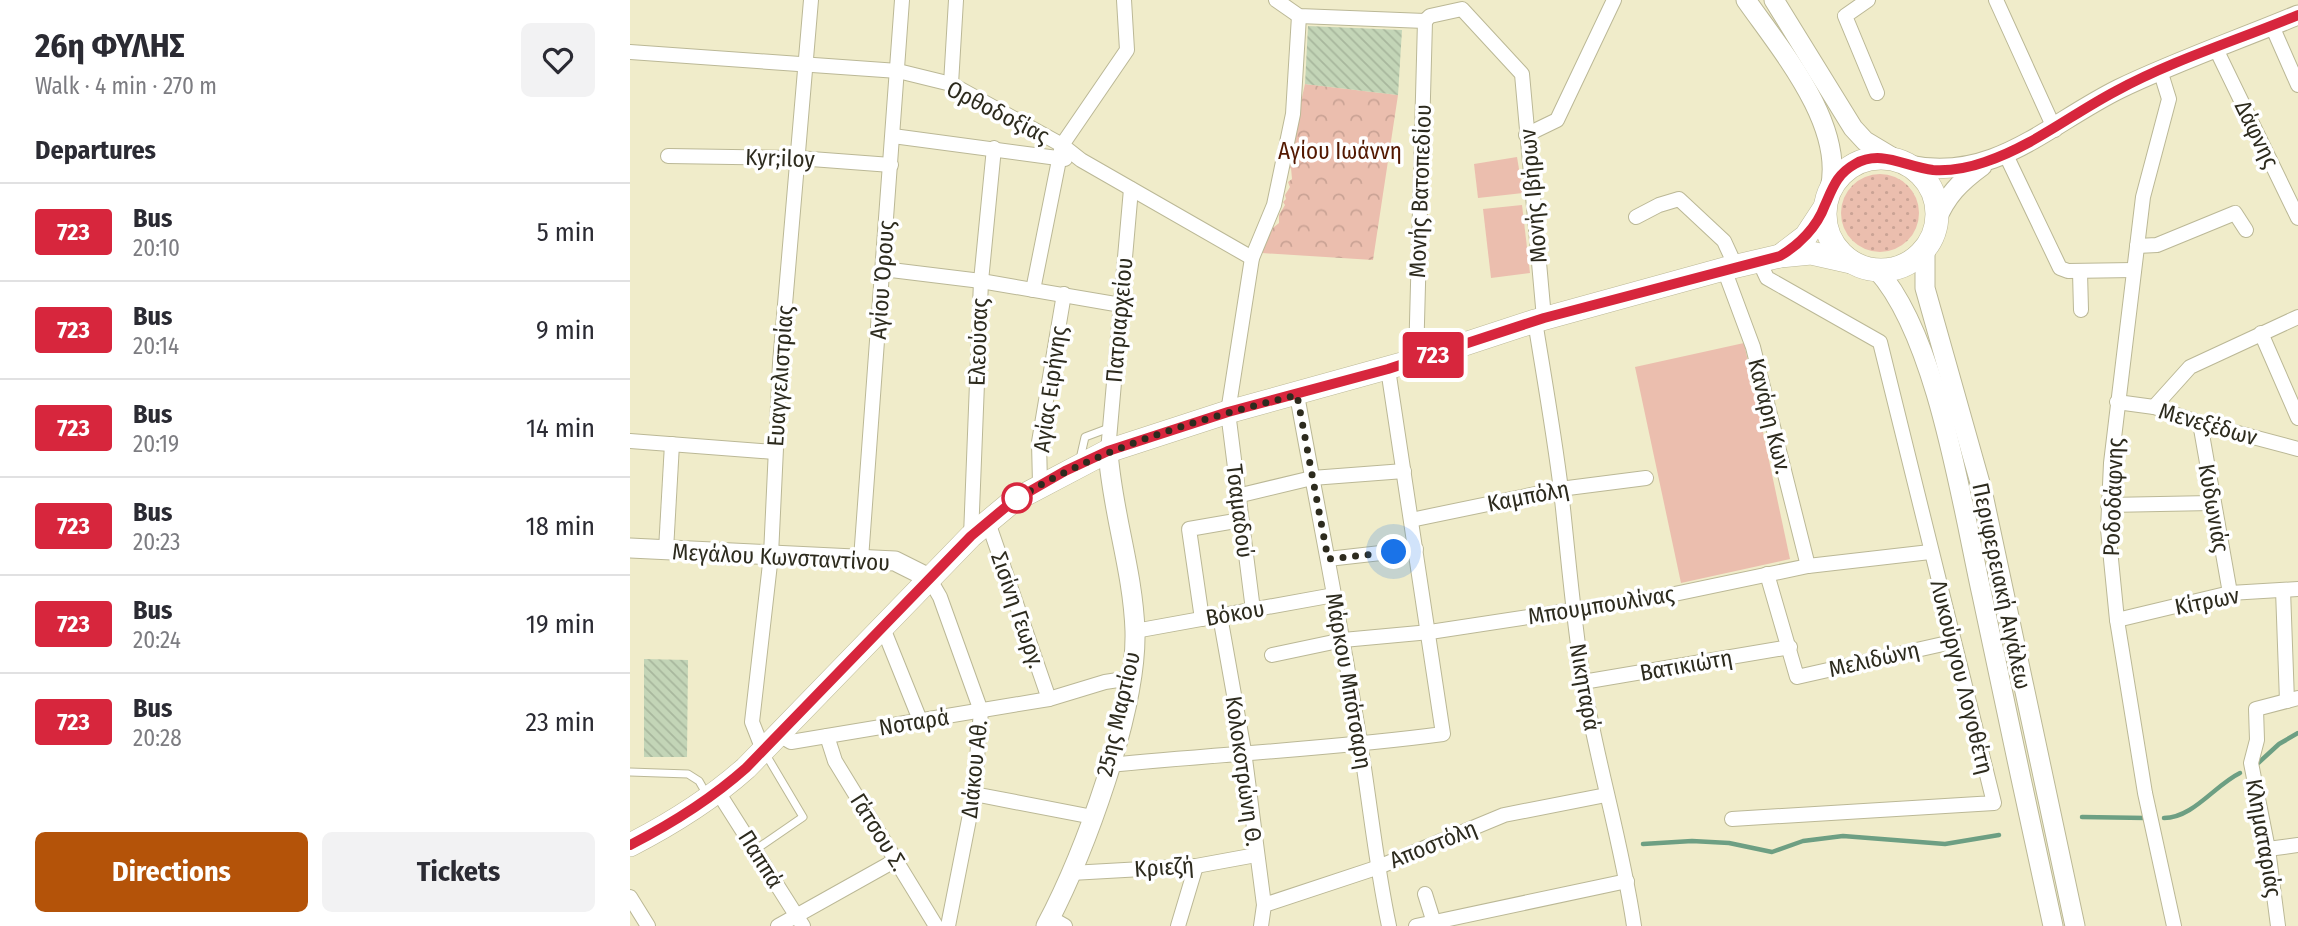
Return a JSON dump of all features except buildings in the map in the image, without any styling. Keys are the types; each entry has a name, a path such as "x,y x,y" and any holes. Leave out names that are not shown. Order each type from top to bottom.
{"main road":[{"path":"1746,0 1811,99 1831,142 1834,160 1827,198 1826,228 1836,248 1851,262"},
{"path":"1774,0 1847,119 1865,141 1902,162 1931,188 1936,204 1936,221"},
{"path":"1770,259 1806,236 1841,173 1857,162 1876,158 1949,170 1997,157 2055,130 2116,91 2160,70 2298,15"},
{"path":"630,845 714,796 771,742 979,529 1040,484 1079,464 1108,451 1228,412 1388,369 1540,319 1730,268 1811,253 1877,270 1895,268 1912,261 1925,249 1944,203 1955,187 1997,157"},
{"name":"Περιφερειακή Αιγάλεω","path":"1925,249 1925,288 1982,490 2075,926"},
{"name":"Περιφερειακή Αιγάλεω","path":"1877,270 1899,296 1910,319 1944,427 2053,926"},
{"name":"25ης Μαρτίου","path":"1054,923 1070,873 1093,817 1131,678 1135,631 1133,604 1111,495 1108,451"},
{"name":"Μεγάλου Κωνσταντίνου","path":"630,548 894,561 929,578"}],"street":[{"name":"Ευαγγελιστρίας","path":"771,742 752,722 771,555 774,452 811,0"},
{"name":"Αγίου Όρους","path":"861,559 902,0"},
{"path":"950,84 956,0"},
{"path":"1033,290 1060,151 1127,50 1124,0"},
{"path":"1276,0 1299,16 1424,21"},
{"path":"1526,135 1557,120 1614,0"},
{"path":"1868,0 1845,16 1877,93"},
{"path":"1996,0 2055,130"},
{"name":"Μονής Ιβήρων","path":"1424,21 1430,16 1462,9 1522,74 1540,319"},
{"path":"1228,412 1252,258 1273,205 1293,114 1299,16"},
{"name":"Μονής Βατοπεδίου","path":"1416,360 1424,21"},
{"path":"2272,26 2298,85"},
{"name":"Δάφνης","path":"2216,49 2298,218"},
{"name":"Ορθοδοξίας","path":"630,52 898,71 950,84 1060,151"},
{"name":"Ροδοδάφνης","path":"2160,70 2169,99 2146,178 2117,402 2108,505 2109,554 2117,620 2146,793 2174,926"},
{"path":"893,136 994,148 1060,151 1252,258"},
{"name":"Ελεούσας","path":"979,529 981,281 994,148"},
{"name":"Kyr;iloy","path":"668,156 798,158 891,165"},
{"path":"1997,157 2054,261 2068,271 2134,270"},
{"name":"Πατριαρχείου","path":"1108,451 1131,189"},
{"name":"Κανάρη Κων.","path":"1636,217 1659,205 1679,200 1724,241 1808,566"},
{"path":"2137,246 2157,245 2235,213 2246,230"},
{"name":"Λυκούργου Λογοθέτη","path":"1732,819 1994,803 1952,642 1880,342 1767,278 1770,259"},
{"path":"883,269 981,281 1121,305"},
{"path":"2080,272 2081,310"},
{"name":"Αγίας Ειρήνης","path":"1040,484 1039,442 1064,294"},
{"path":"2154,407 2190,367 2298,317"},
{"name":"Νικηταρά","path":"1540,319 1572,608 1583,682 1627,881 1633,926"},
{"path":"2261,333 2298,418"},
{"path":"1109,765 1244,751 1361,745 1443,734 1430,632 1388,369"},
{"name":"Μάρκου Μπότσαρη","path":"1297,395 1343,640 1361,745 1376,868 1389,926"},
{"name":"Μενεξέδων","path":"2117,402 2154,407 2200,423 2298,449"},
{"name":"Τσαμαδού","path":"1228,412 1253,611"},
{"name":"Κυδωνιάς","path":"2200,423 2230,593"},
{"path":"630,441 774,452"},
{"path":"666,550 672,444"},
{"path":"1237,496 1312,478 1404,471"},
{"name":"Καμπόλη","path":"1411,520 1560,489 1646,478"},
{"path":"2108,505 2212,503"},
{"path":"1202,619 1189,529 1241,520"},
{"name":"Σισίνη Γεωργ.","path":"979,529 1049,699"},
{"path":"1328,559 1416,549"},
{"name":"Μπουμπουλίνας","path":"1272,655 1343,640 1430,632 1572,608 1665,596 1808,566 1930,552"},
{"path":"1767,574 1790,647"},
{"name":"Διάκου Αθ.","path":"929,578 940,597 982,711 974,794 948,926"},
{"name":"Κίτρων","path":"2117,620 2230,593 2298,589"},
{"path":"2283,590 2293,700"},
{"name":"Βόκου","path":"1135,631 1334,595"},
{"name":"Κολοκοτρώνη Θ.","path":"1220,616 1244,751 1264,905 1261,926"},
{"path":"883,628 920,720"},
{"name":"Μελιδώνη","path":"1790,647 1797,677 1952,642"},
{"name":"Βατικιώτη","path":"1583,682 1790,647"},
{"name":"Νοταρά","path":"771,742 791,742 982,711 1049,699 1105,682 1131,678"},
{"name":"Κληματαριάς","path":"2278,926 2268,849 2251,763 2257,740 2256,709 2293,700"},
{"name":"Γάτσου Σ.","path":"827,736 835,761 936,926"},
{"path":"974,794 1093,817"},
{"name":"Αποστόλη","path":"1264,905 1376,868 1504,815 1606,795"},
{"name":"Παππά","path":"714,796 755,850 800,920"},
{"path":"2268,849 2298,845"},
{"name":"Κριεζή","path":"1070,873 1196,866 1256,855"},
{"path":"778,926 800,920 896,860"},
{"path":"1178,926 1196,866"},
{"path":"1416,926 1627,881"},
{"path":"1425,894 1434,924"},
{"path":"630,897 648,926"}],"lane":[{"path":"1079,464 1085,437 1110,428"},
{"path":"755,850 803,817 771,742"},
{"path":"630,772 688,774 714,796"}],"green space":[{"name":"Αγίου Ιωάννη","path":"1305,84 1398,95 1373,260 1262,253 1268,232 1279,223 1285,195 1290,187 1288,182 1292,179 1291,168 1285,171"},
{"path":"1517,157 1523,193 1478,198 1474,164"},
{"path":"1872,174 1888,174 1902,180 1913,191 1919,205 1919,221 1913,235 1902,246 1888,252 1872,252 1858,246 1847,235 1841,221 1841,205 1847,191 1858,180"},
{"path":"1522,205 1530,273 1491,278 1483,209"},
{"path":"1744,343 1790,559 1681,583 1635,367"}],"waterway":[{"path":"2255,766 2279,744 2298,733"},
{"path":"2164,818 2185,813 2240,773"},
{"path":"2082,817 2146,818"},
{"path":"1643,844 1692,841 1729,843 1772,852 1803,841 1843,836 1945,844 1999,835"}],"bus line":[{"name":"723","path":"630,845 698,807 746,768 971,536 1013,501 1065,471 1108,451 1228,412 1388,369 1544,318 1780,256 1806,236 1825,207 1830,189 1841,173 1857,162 1876,158 1895,159 1931,170 1949,170 1988,161 2055,130 2116,91 2160,70 2298,15"}],"route":[{"path":"1017,498 1013,501 1040,484 1108,451 1228,412 1297,395 1328,559 1394,552"}]}
